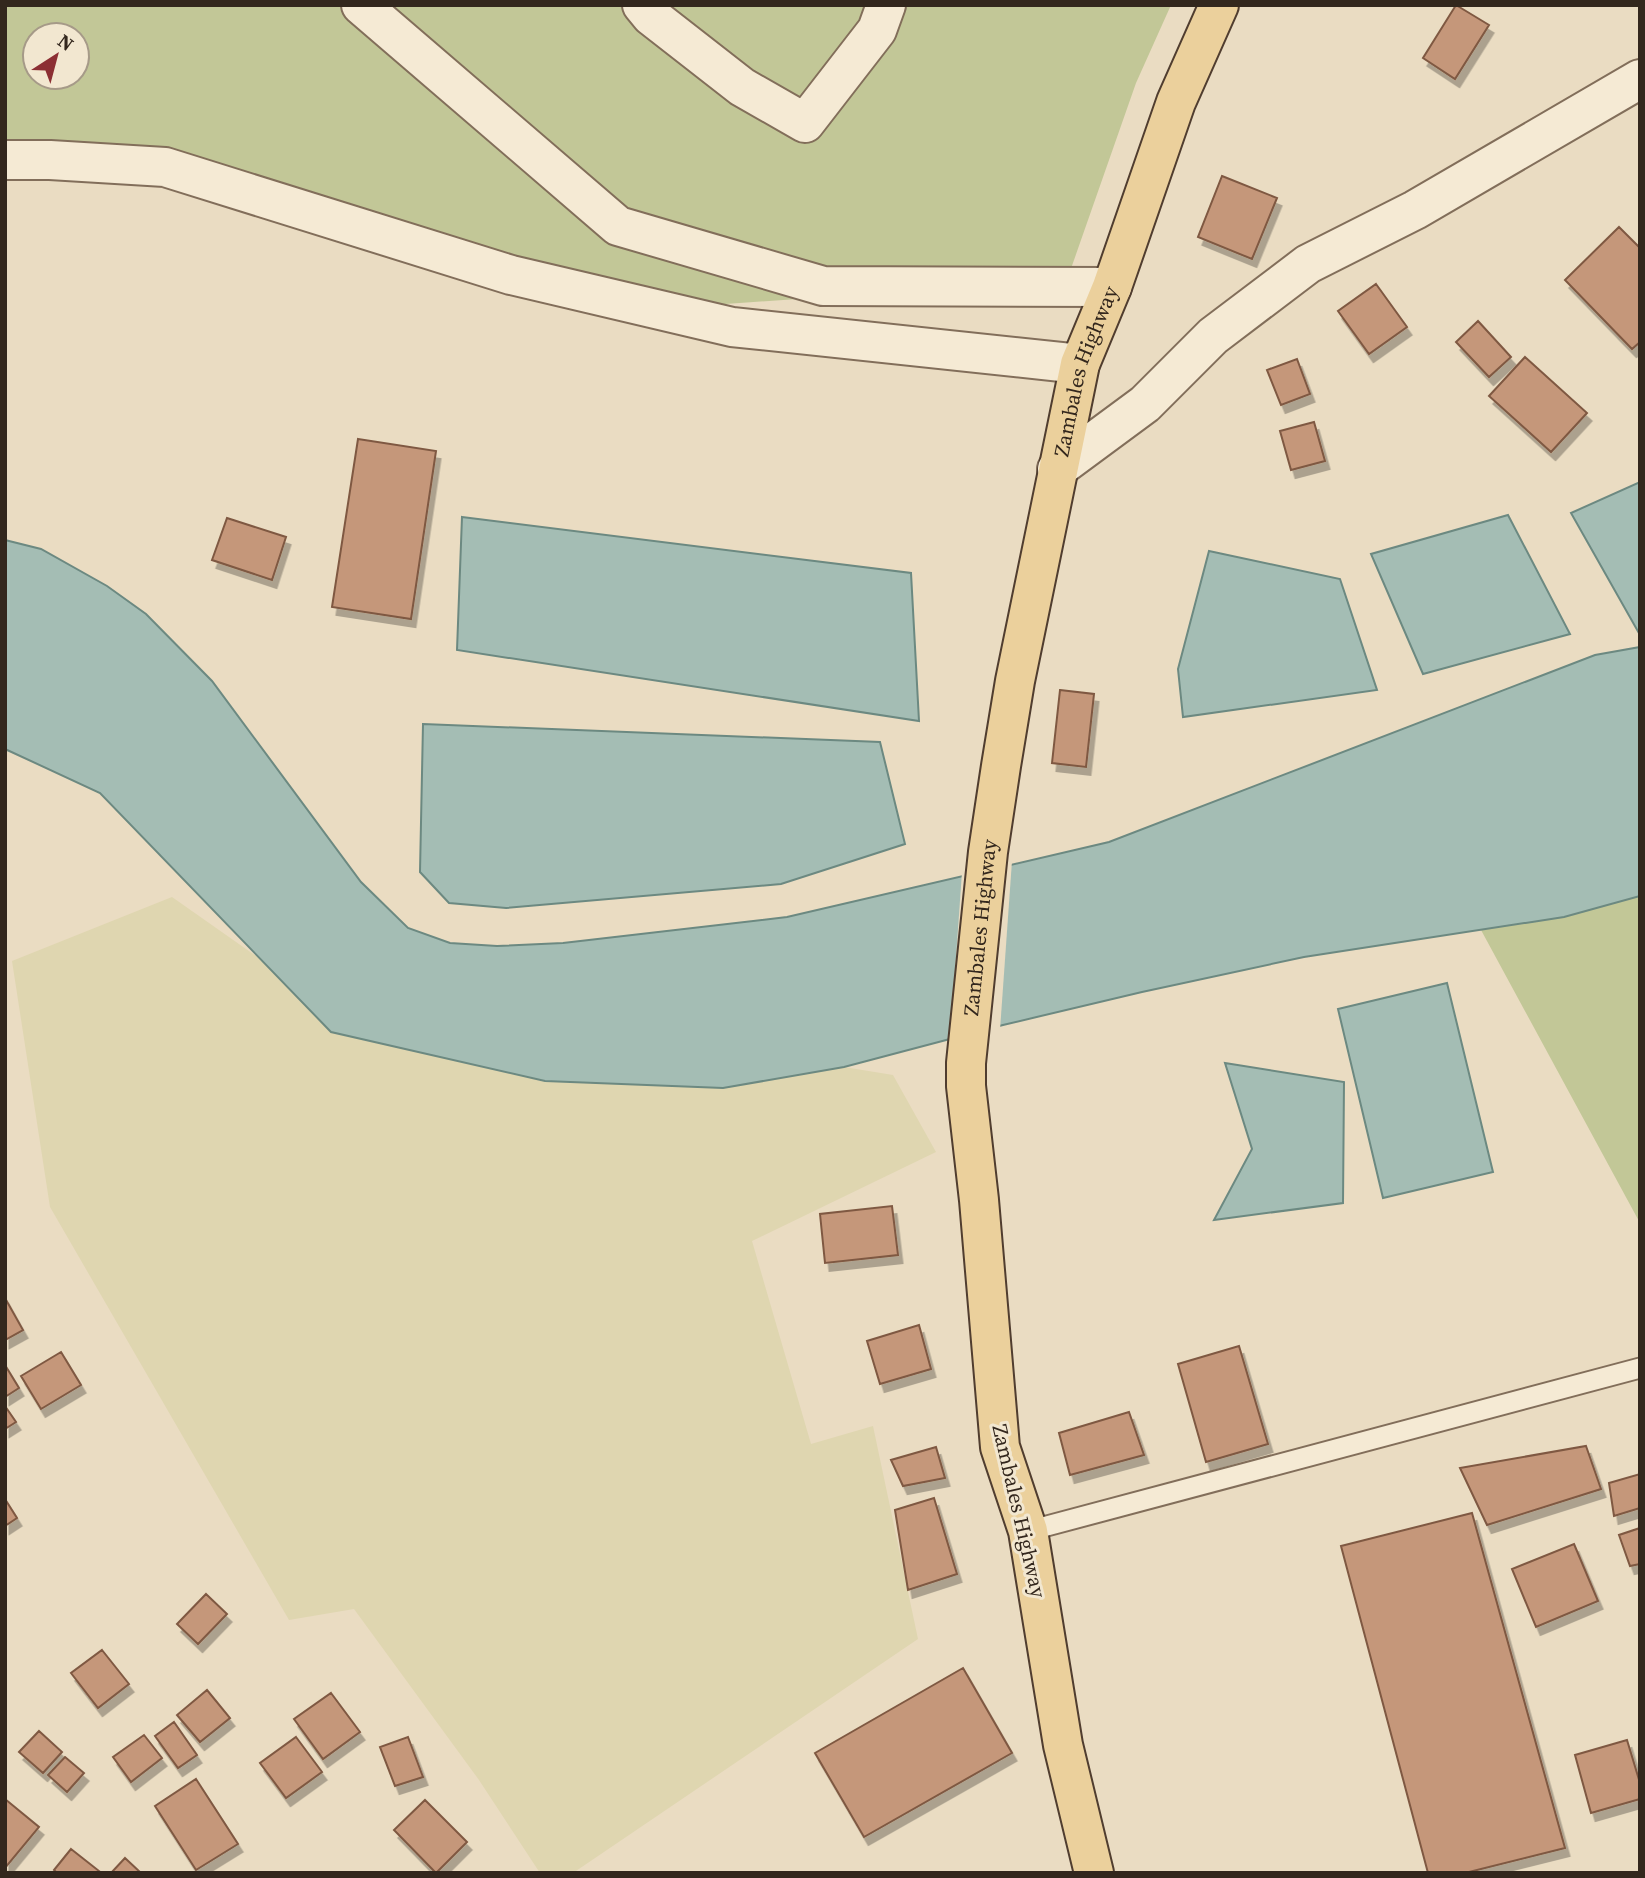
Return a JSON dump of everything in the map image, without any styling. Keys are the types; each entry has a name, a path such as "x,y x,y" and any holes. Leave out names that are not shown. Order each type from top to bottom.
{"main road":[{"name":"Zambales Highway","path":"1094,1873 1063,1745 1028,1531 1000,1447 979,1200 969,1125 966,1063 988,852 1015,681 1080,364 1112,287 1176,102 1219,5"}],"street":[{"path":"361,5 618,226 823,286 1112,287"},
{"path":"642,5 651,16 742,87 805,123 877,30 886,5"},
{"path":"1057,468 1146,404 1213,335 1308,264 1415,210 1640,79"},
{"path":"5,160 165,167 511,275 733,327 1080,364"}],"lane":[{"path":"1028,1531 1640,1368"}],"shaded area":[{"path":"172,897 259,958 331,1032 723,1088 844,1067 893,1075 936,1152 752,1241 811,1444 873,1426 918,1639 573,1873 540,1873 479,1780 354,1609 289,1620 50,1207 12,961"}],"green space":[{"path":"5,5 1171,5 1136,83 1067,280 697,306 290,200 5,156"},
{"path":"1640,896 1640,1223 1481,930 1564,917"}],"water":[{"path":"1640,482 1640,635 1571,513"},
{"path":"1508,515 1570,634 1423,674 1371,554"},
{"path":"462,517 911,573 919,721 457,650"},
{"path":"5,540 41,549 107,586 146,614 212,681 361,882 408,928 450,943 497,946 563,943 787,917 1109,842 1595,655 1640,647 1640,896 1564,917 1304,957 1003,1025 844,1067 723,1088 545,1081 331,1032 100,793 5,749"},
{"path":"1209,551 1340,579 1377,690 1183,717 1178,669"},
{"path":"423,724 880,742 905,844 781,884 506,908 449,903 420,872"},
{"path":"1447,983 1493,1172 1383,1198 1338,1009"},
{"path":"1225,1063 1344,1082 1343,1203 1214,1220 1252,1149"}],"pier":[{"path":"1012,861 1000,1030 950,1043 962,872"}],"building":[{"path":"1456,5 1489,25 1455,79 1423,58"},
{"path":"1222,176 1277,198 1252,259 1198,237"},
{"path":"1619,227 1640,248 1640,342 1632,349 1565,280"},
{"path":"1376,284 1407,327 1369,354 1338,311"},
{"path":"1478,321 1511,357 1489,377 1456,342"},
{"path":"1525,357 1587,413 1551,452 1489,396"},
{"path":"1297,359 1310,394 1281,405 1267,370"},
{"path":"1314,422 1325,461 1291,470 1280,431"},
{"path":"358,439 436,451 411,619 332,607"},
{"path":"227,518 286,537 272,580 212,560"},
{"path":"1060,690 1094,694 1086,767 1052,763"},
{"path":"892,1206 898,1255 825,1263 820,1214"},
{"path":"5,1298 23,1330 5,1340"},
{"path":"919,1325 931,1369 880,1384 867,1341"},
{"path":"1239,1346 1268,1444 1206,1462 1178,1364"},
{"path":"61,1352 81,1385 41,1409 21,1376"},
{"path":"5,1365 19,1388 5,1397"},
{"path":"5,1406 16,1422 5,1429"},
{"path":"1129,1412 1144,1455 1070,1475 1059,1433"},
{"path":"1586,1446 1601,1489 1487,1525 1460,1468"},
{"path":"936,1447 945,1478 903,1486 891,1460"},
{"path":"1640,1474 1640,1508 1614,1516 1609,1483"},
{"path":"934,1498 957,1574 908,1590 895,1510"},
{"path":"5,1499 17,1518 5,1526"},
{"path":"1472,1513 1565,1848 1465,1873 1428,1873 1341,1546"},
{"path":"1640,1528 1640,1564 1630,1566 1619,1535"},
{"path":"1574,1544 1598,1601 1536,1627 1512,1569"},
{"path":"206,1594 227,1614 198,1644 177,1624"},
{"path":"102,1650 129,1684 98,1708 71,1673"},
{"path":"963,1668 1012,1753 864,1837 815,1753"},
{"path":"207,1690 230,1718 200,1742 177,1715"},
{"path":"331,1693 360,1732 323,1759 294,1719"},
{"path":"174,1722 197,1755 178,1768 155,1736"},
{"path":"39,1731 62,1752 43,1773 19,1752"},
{"path":"144,1735 162,1758 131,1782 113,1757"},
{"path":"296,1737 322,1772 286,1798 260,1763"},
{"path":"408,1737 423,1777 395,1786 380,1747"},
{"path":"1627,1740 1640,1783 1640,1799 1591,1813 1575,1755"},
{"path":"65,1757 84,1773 67,1792 48,1775"},
{"path":"196,1779 238,1844 196,1870 155,1806"},
{"path":"5,1799 39,1827 5,1868"},
{"path":"425,1800 467,1842 436,1873 394,1830"},
{"path":"71,1849 99,1871 57,1873 54,1870"},
{"path":"125,1858 141,1873 111,1873"}]}
